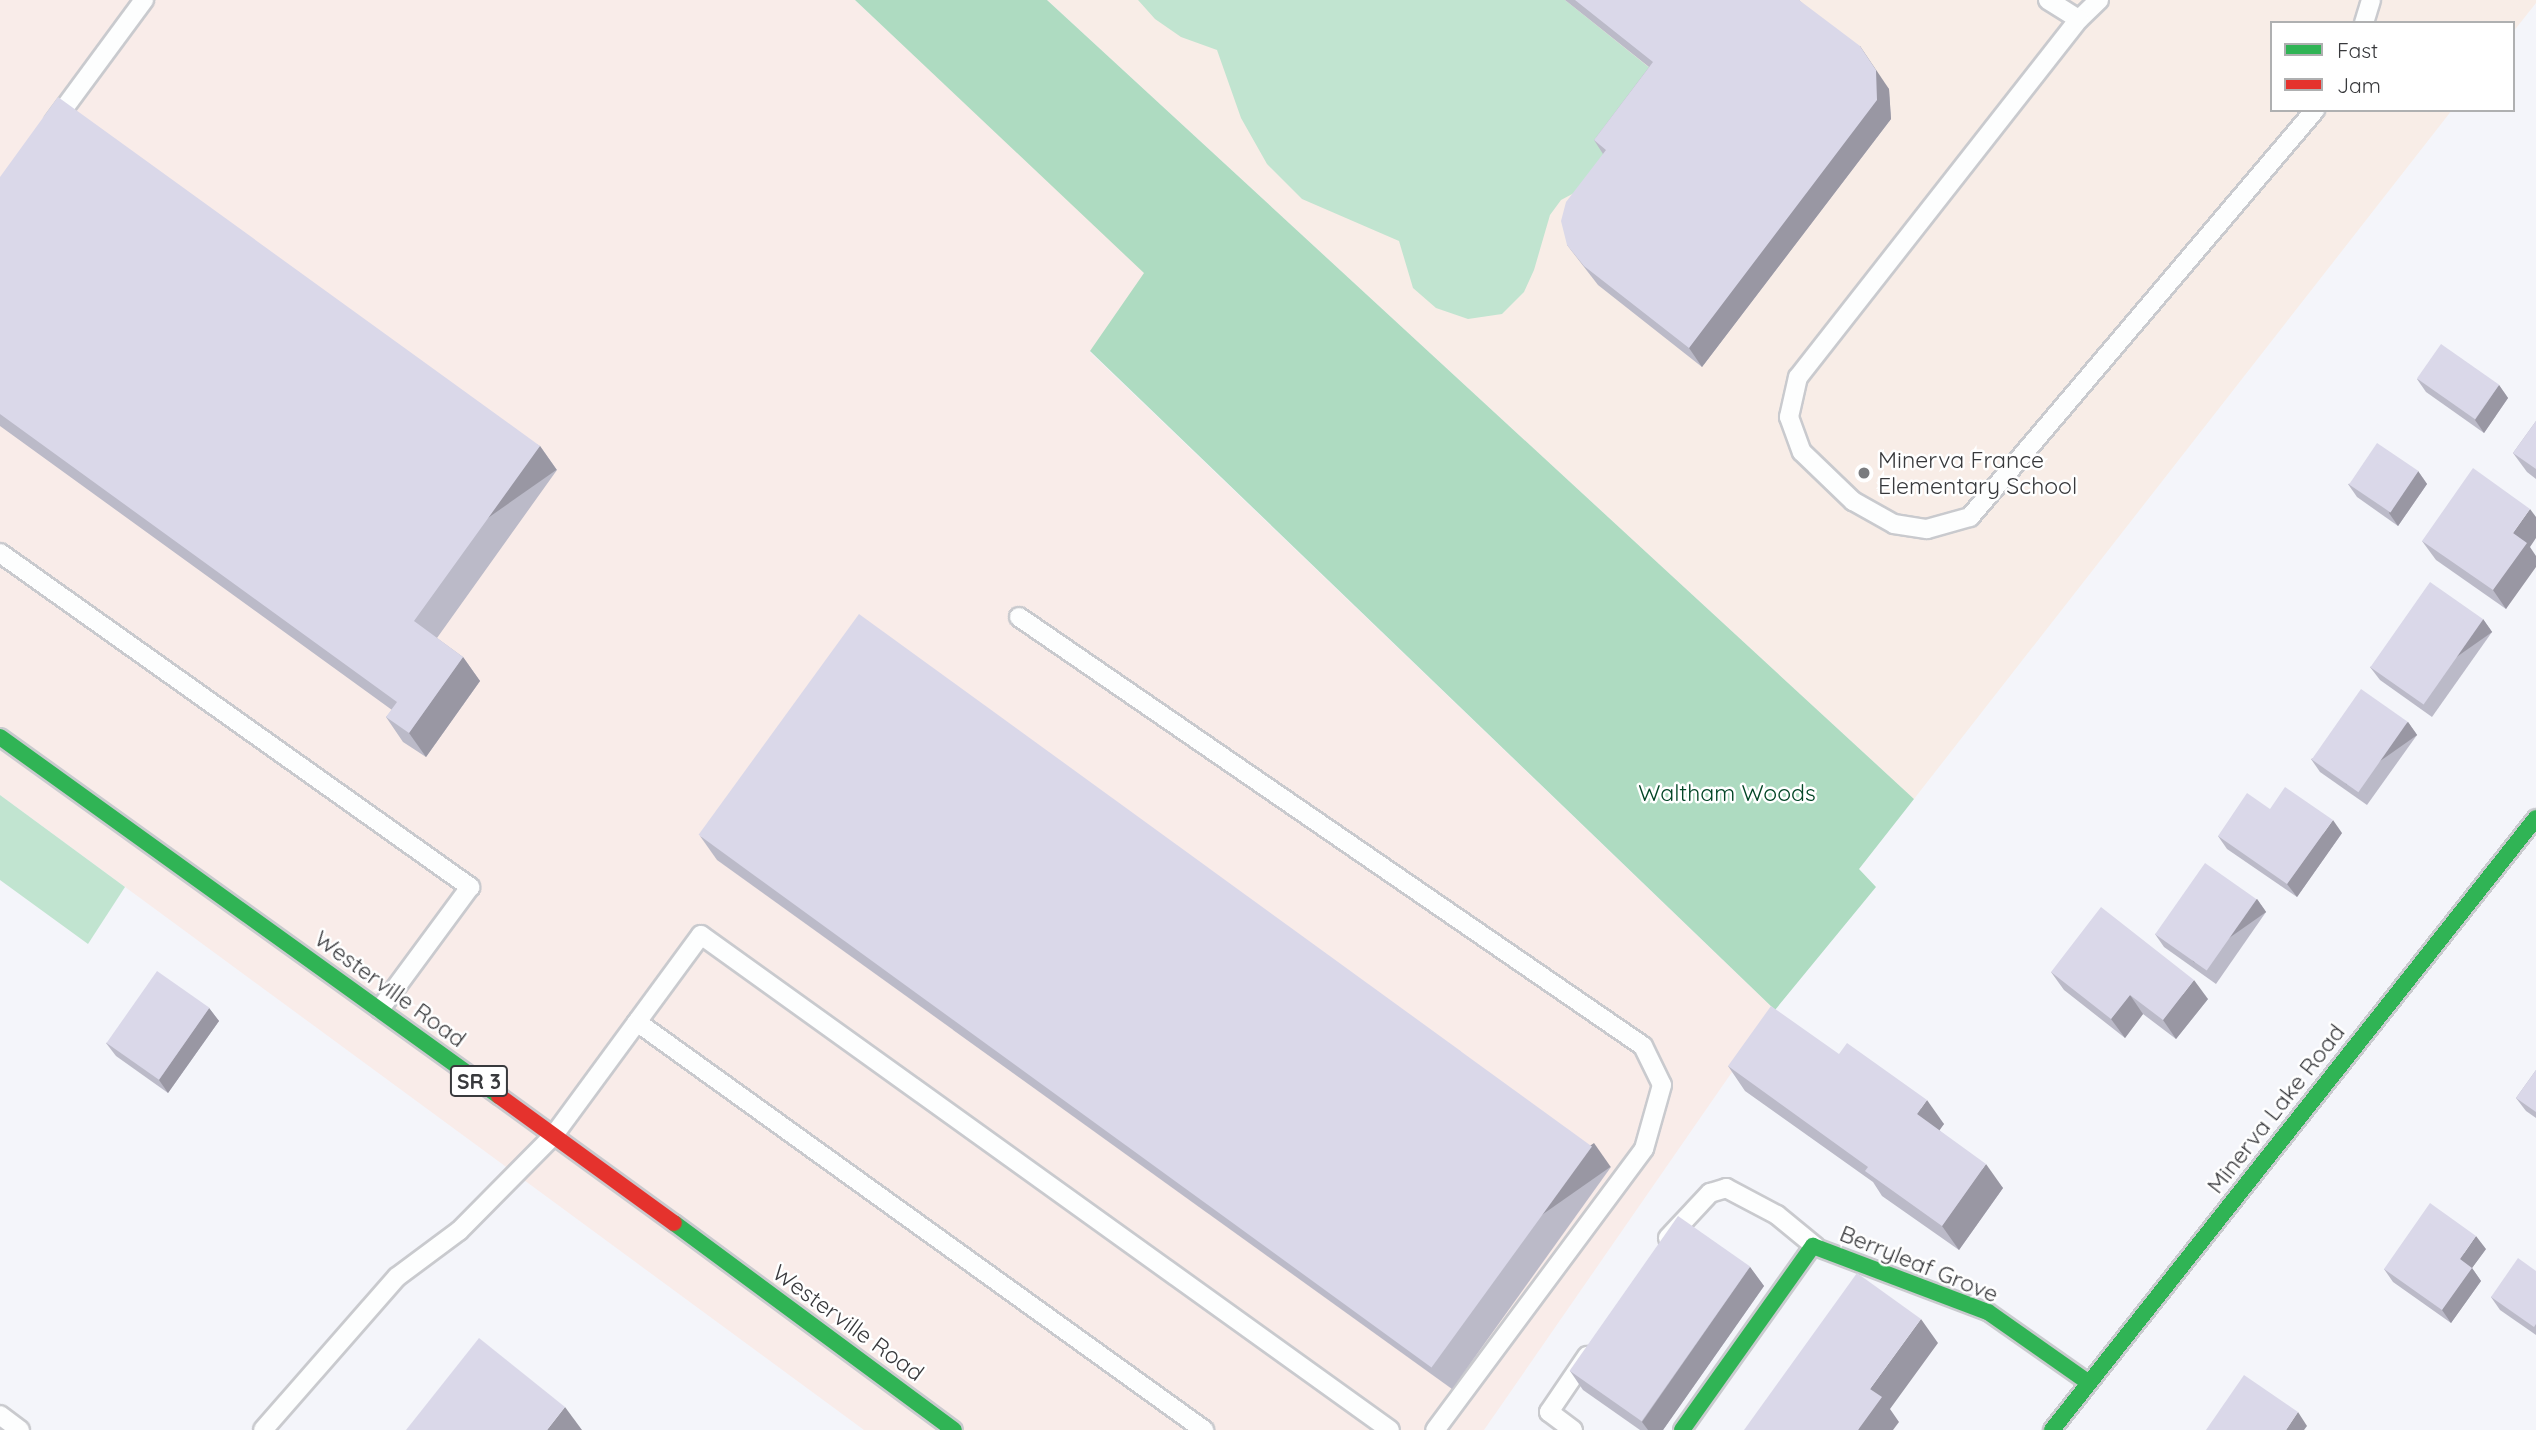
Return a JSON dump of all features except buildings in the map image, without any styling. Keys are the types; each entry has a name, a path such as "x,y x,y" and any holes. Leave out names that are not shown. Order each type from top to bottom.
{"street":[{"name":"Westerville Road","path":"0,737 554,1135 954,1430"},
{"name":"Minerva Lake Road","path":"2052,1430 2536,818"},
{"name":"Berryleaf Grove","path":"1682,1430 1813,1246 1988,1312 2089,1383"}],"lane":[{"path":"40,141 144,0"},
{"path":"2048,0 2079,19"},
{"path":"2099,0 2079,19 1798,377 1789,417 1802,452 1853,500 1894,524 1927,529 1970,517 2313,112"},
{"path":"2365,21 2371,0"},
{"path":"0,553 470,887 380,1009"},
{"path":"1019,617 1643,1046 1662,1085 1644,1149 1435,1430"},
{"path":"263,1430 397,1277 459,1231 554,1135 701,934 1390,1430"},
{"path":"636,1022 1203,1430"},
{"path":"1655,1258 1678,1225 1710,1193 1726,1188 1777,1215 1816,1247"},
{"path":"1573,1430 1549,1412 1594,1346"},
{"path":"0,1415 20,1430"}],"shaded area":[{"path":"0,0 855,0 1145,273 1090,352 1775,1010 1484,1430 864,1430 0,795"},
{"name":"Minerva France Elementary School","path":"1047,0 2536,0 2515,29 2515,21 2270,21 2270,112 2450,112 1914,799"}],"green space":[{"name":"Waltham Woods","path":"855,0 1047,0 1914,799 1859,869 1876,887 1775,1010 1090,351 1144,273"},
{"path":"1138,0 1565,0 1666,81 1576,192 1561,200 1550,215 1534,270 1524,292 1502,314 1468,319 1436,308 1413,288 1399,241 1302,199 1267,164 1241,118 1217,50 1181,37 1155,19"},
{"path":"0,795 125,887 88,944 0,880"}],"traffic: fast":[{"path":"0,737 499,1096"},
{"path":"2052,1430 2536,818"},
{"path":"674,1223 954,1430"},
{"path":"1682,1430 1813,1246 1988,1312 2089,1383"}],"traffic: jam":[{"path":"499,1096 674,1223"}],"place":[{"name":"Minerva France Elementary School","path":"1864,473"}]}
